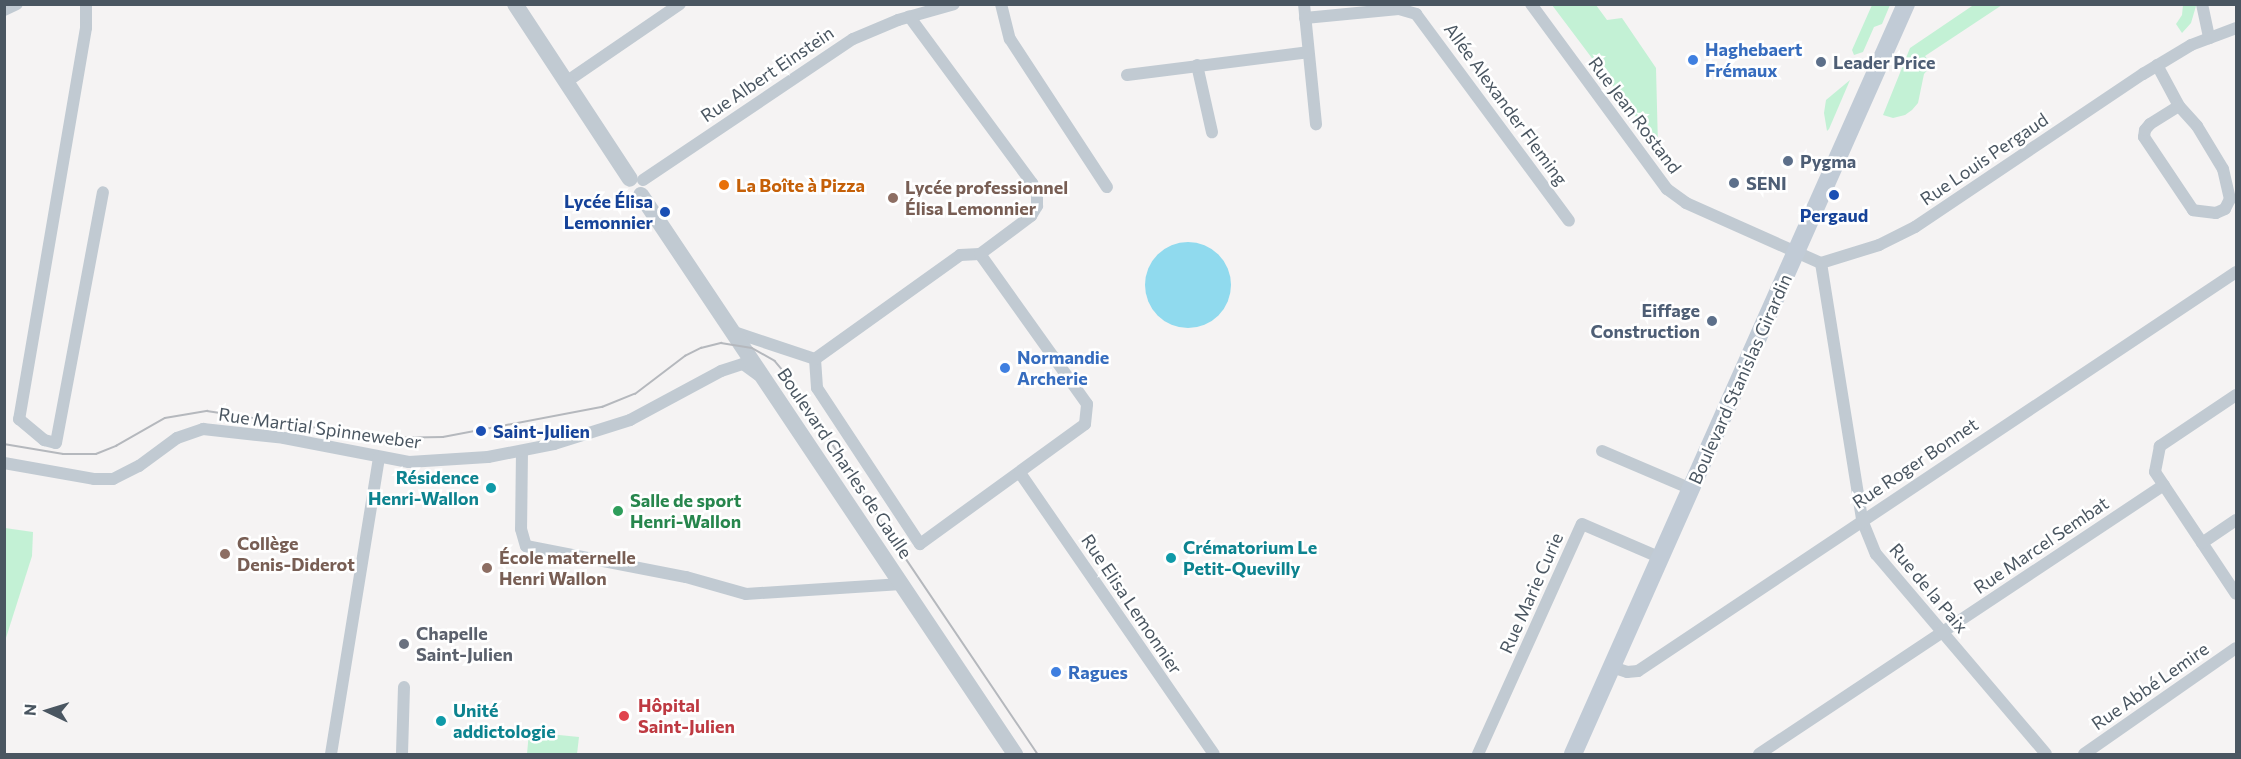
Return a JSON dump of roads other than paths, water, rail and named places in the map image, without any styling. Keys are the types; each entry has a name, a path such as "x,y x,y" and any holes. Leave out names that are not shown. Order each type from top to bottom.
{"main road":[{"name":"Boulevard Stanislas Girardin","path":"1574,754 1906,4"}],"street":[{"path":"4,10 16,4"},
{"path":"86,4 86,28 19,419 44,440 56,443 103,192"},
{"name":"Boulevard Charles de Gaulle","path":"515,4 566,82 638,184 1015,754"},
{"path":"566,82 680,4"},
{"name":"Rue Albert Einstein","path":"638,184 853,39 909,16 954,4"},
{"path":"1001,4 1010,39 1107,187"},
{"path":"1304,4 1316,124"},
{"name":"Rue Jean Rostand","path":"1531,4 1667,189 1686,203 1797,252"},
{"path":"2202,4 2209,38"},
{"name":"Allée Alexander Fleming","path":"1305,18 1399,9 1416,14 1569,221"},
{"path":"815,359 960,255 980,254 1031,216 1037,206 1037,194 1032,183 909,16"},
{"name":"Rue Louis Pergaud","path":"1821,263 1879,245 1915,227 2157,65 2191,45 2236,28"},
{"path":"1127,75 1308,52"},
{"path":"1197,65 1212,132"},
{"path":"2157,65 2179,106 2197,126 2223,169 2230,199 2225,208 2216,213 2193,210 2144,137 2145,130 2150,124 2179,106"},
{"path":"1797,252 1821,263"},
{"path":"815,359 818,388 920,544 1085,424 1087,404 980,254"},
{"name":"Rue de la Paix","path":"1821,263 1862,520 1876,554 2046,754"},
{"name":"Rue Roger Bonnet","path":"1612,667 1627,672 1638,671 2236,272"},
{"path":"734,332 815,359"},
{"name":"Rue Martial Spinneweber","path":"4,463 94,479 113,478 140,466 177,438 203,429 273,436 379,458 422,462 522,451 554,444 630,420 721,370 743,364 766,380"},
{"path":"2236,395 2160,446 2156,472 2236,594"},
{"path":"522,451 521,528 526,546 686,577 746,594 902,584"},
{"path":"1602,451 1691,489"},
{"path":"331,754 379,458"},
{"name":"Rue Elisa Lemonnier","path":"1020,473 1214,754"},
{"name":"Rue Marcel Sembat","path":"1759,754 2164,485"},
{"path":"2202,543 2236,520"},
{"name":"Rue Marie Curie","path":"1478,754 1582,524 1661,558"},
{"name":"Rue Abbé Lemire","path":"2084,754 2236,648"},
{"path":"402,754 404,687"}],"water":[{"path":"1188,242 1204,246 1218,255 1227,269 1231,285 1227,301 1218,315 1204,324 1188,328 1172,324 1158,315 1149,301 1145,285 1149,269 1158,255 1172,246"}],"tram line":[{"path":"4,444 63,454 96,454 116,446 165,418 207,411 384,438 443,437 602,407 635,394 685,356 701,348 721,343 752,348 775,361 796,386 884,526 1038,754"}],"place":[{"name":"Haghebaert Frémaux","path":"1693,60"},
{"name":"Leader Price","path":"1821,62"},
{"name":"Pygma","path":"1788,161"},
{"name":"SENI","path":"1734,183"},
{"name":"La Boîte à Pizza","path":"724,185"},
{"name":"Pergaud","path":"1834,195"},
{"name":"Lycée professionnel Élisa Lemonnier","path":"893,198"},
{"name":"Lycée Élisa Lemonnier","path":"665,212"},
{"name":"Eiffage Construction","path":"1712,321"},
{"name":"Normandie Archerie","path":"1005,368"},
{"name":"Saint-Julien","path":"481,431"},
{"name":"Résidence Henri-Wallon","path":"491,488"},
{"name":"Salle de sport Henri-Wallon","path":"618,511"},
{"name":"Collège Denis-Diderot","path":"225,554"},
{"name":"Crématorium Le Petit-Quevilly","path":"1171,558"},
{"name":"École maternelle Henri Wallon","path":"487,568"},
{"name":"Chapelle Saint-Julien","path":"404,644"},
{"name":"Ragues","path":"1056,672"},
{"name":"Hôpital Saint-Julien","path":"624,716"},
{"name":"Unité addictologie","path":"441,721"}]}
